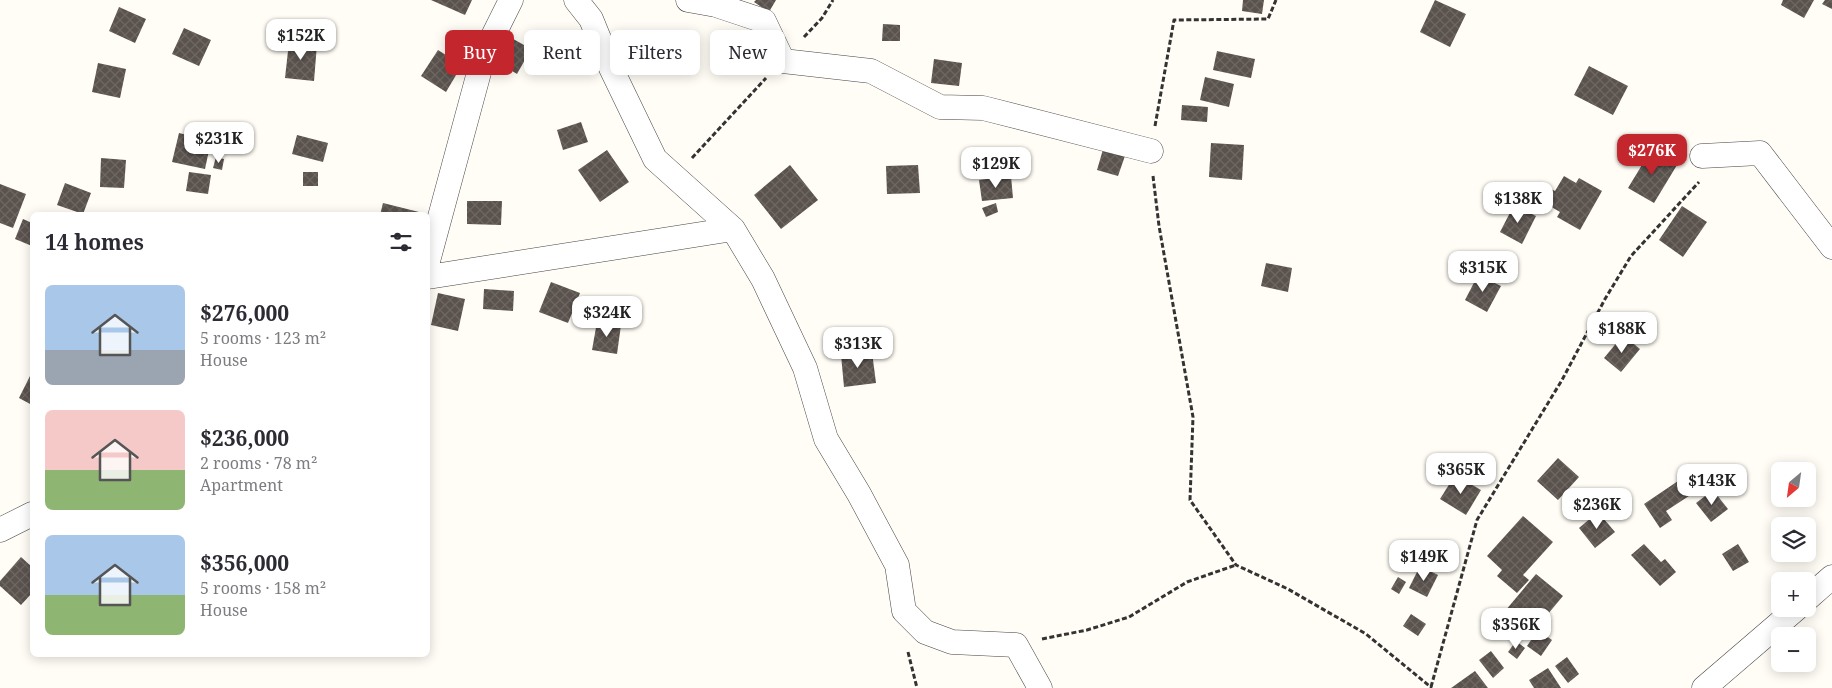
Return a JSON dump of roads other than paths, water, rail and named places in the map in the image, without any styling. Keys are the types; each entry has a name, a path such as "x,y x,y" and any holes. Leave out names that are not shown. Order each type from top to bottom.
{"street":[{"path":"430,254 484,54 511,0"},
{"path":"576,0 591,19 611,68 655,159 733,229 763,279 805,368 826,439 859,494 896,565 904,611 925,632 952,642 1016,645 1040,688"},
{"path":"688,0 716,5 764,21 783,61 871,71 940,107 983,108 1151,151"},
{"path":"1702,156 1760,153 1832,247"},
{"path":"430,276 733,229"},
{"path":"0,530 30,515"},
{"path":"1816,591 1832,577"},
{"path":"1704,688 1787,617"}]}
